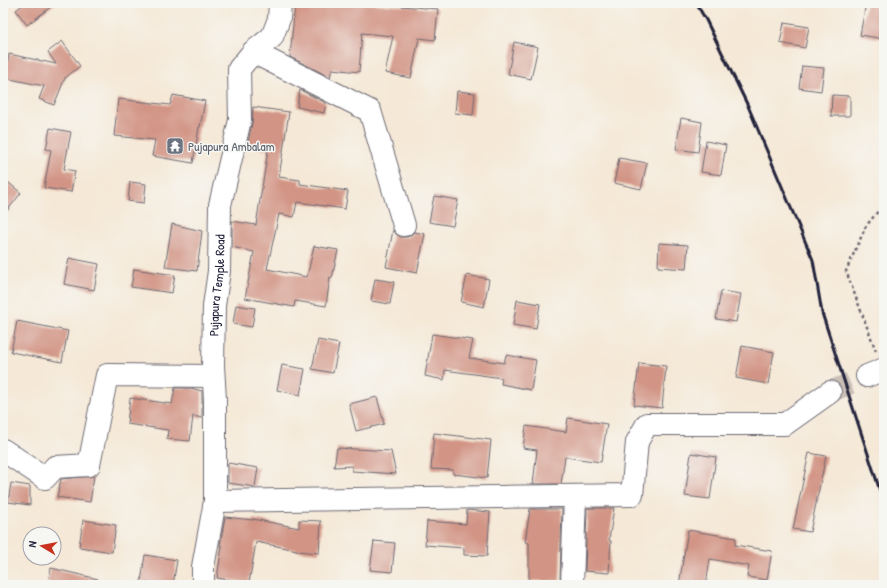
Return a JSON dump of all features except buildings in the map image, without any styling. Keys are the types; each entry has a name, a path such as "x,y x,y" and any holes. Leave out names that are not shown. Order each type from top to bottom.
{"street":[{"name":"Pujapura Temple Road","path":"203,585 202,567 214,501 214,306 219,271 220,205 240,120 239,69 253,52 272,37 279,19 280,3"},
{"path":"253,52 370,111 404,225"},
{"path":"3,450 45,478 55,467 89,465 107,376 213,376"},
{"path":"214,501 632,495 637,442 648,424 785,424 830,392"},
{"path":"572,585 575,496"}],"path":[{"path":"878,371 846,271 866,226 884,204"}],"tunnel":[{"path":"830,392 867,376"}],"railway":[{"path":"696,3 706,20 748,106 813,260 822,313 884,503"}],"place":[{"name":"Pujapura Ambalam","path":"175,146"}]}
